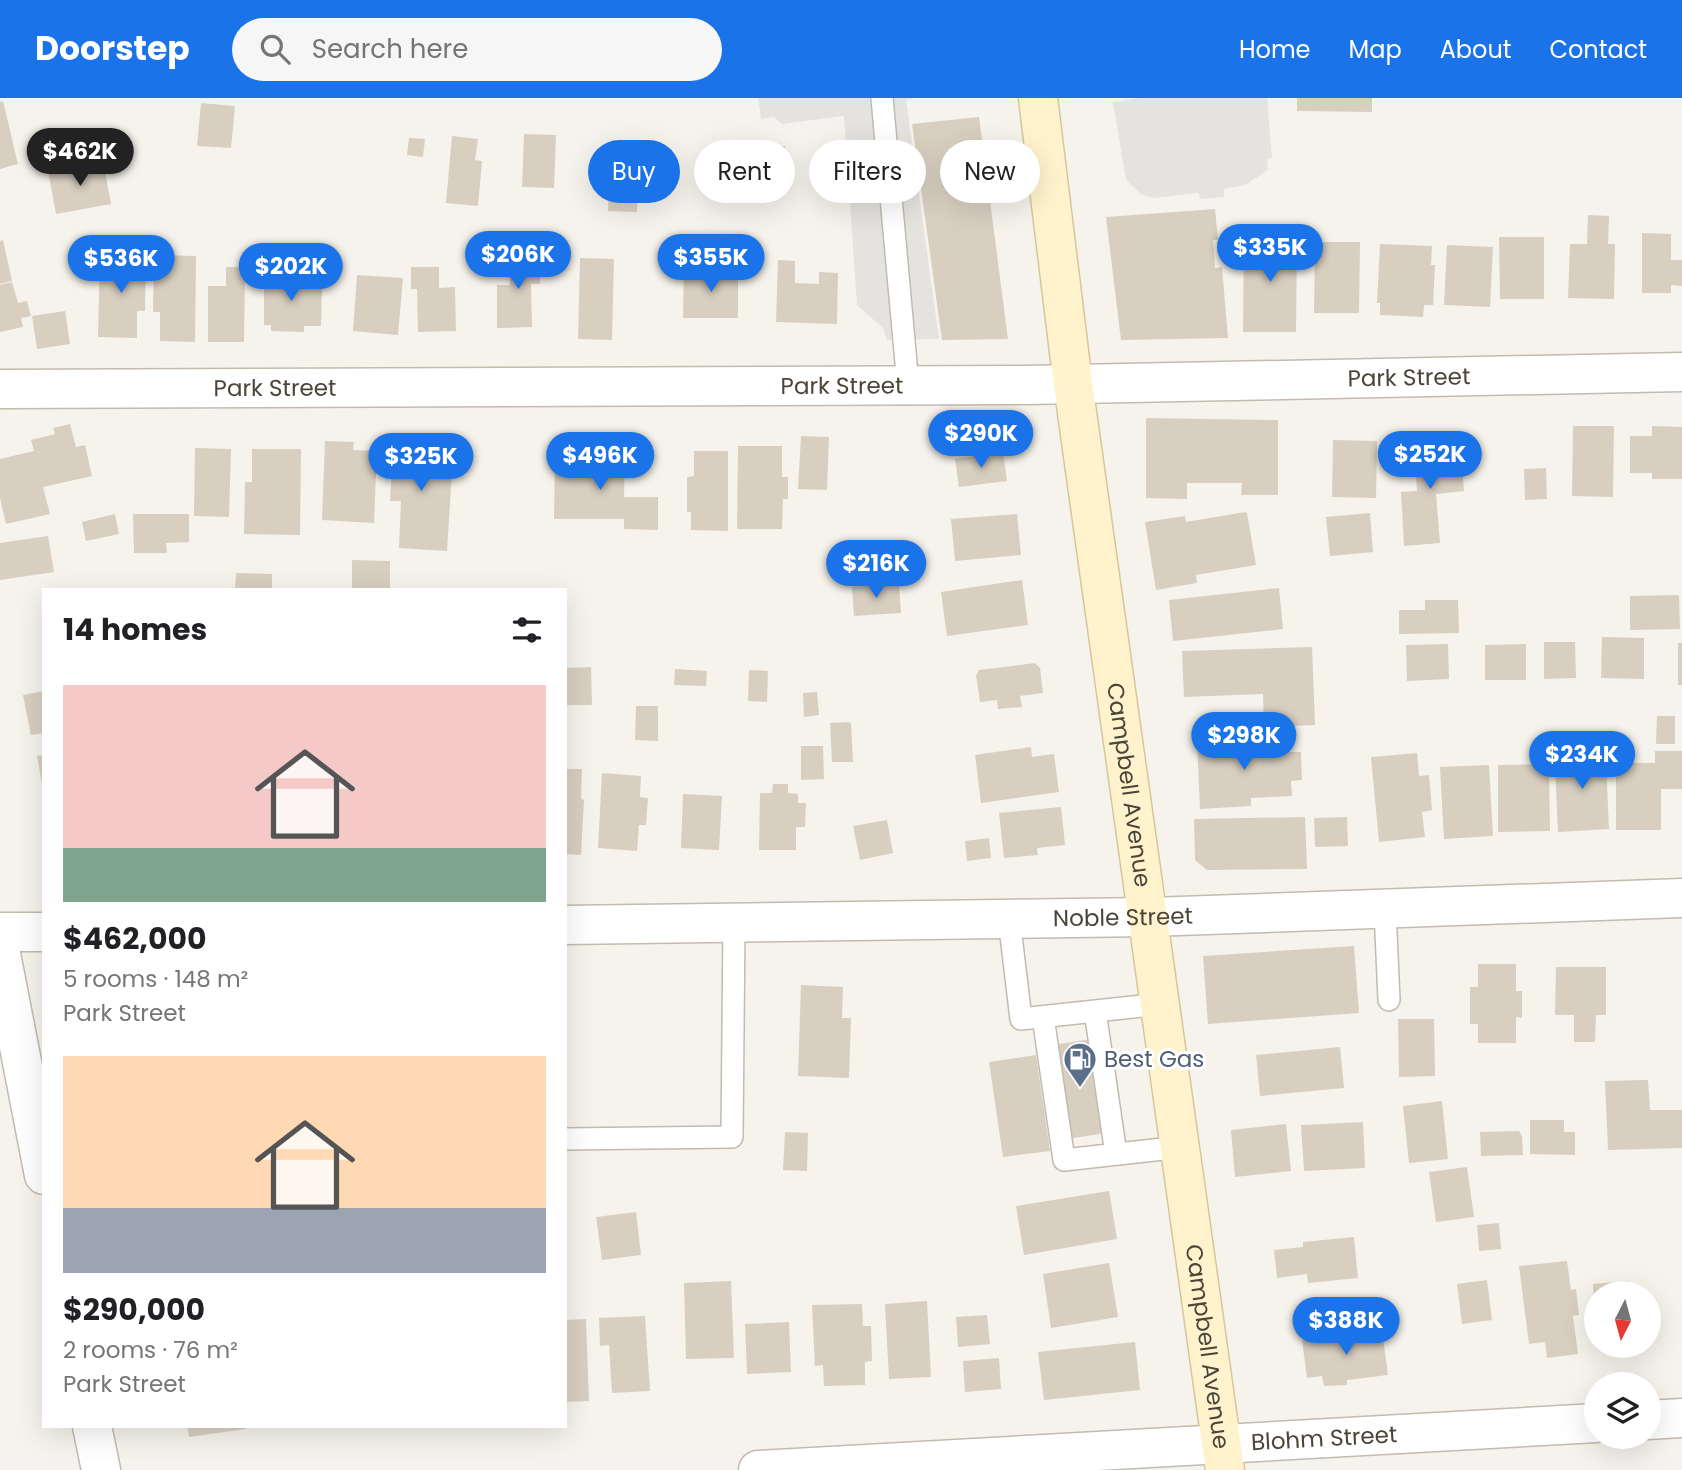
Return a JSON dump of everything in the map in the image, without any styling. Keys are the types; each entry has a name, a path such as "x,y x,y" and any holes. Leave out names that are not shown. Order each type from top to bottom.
{"main road":[{"name":"Campbell Avenue","path":"1038,98 1073,384 1224,1457"}],"street":[{"name":"Park Street","path":"0,389 1073,384 1682,372"},
{"name":"Noble Street","path":"567,925 1150,917 1682,898"},
{"path":"0,932 42,932"},
{"path":"0,949 42,1165"},
{"path":"1661,1419 1682,1418"},
{"name":"Blohm Street","path":"758,1470 1224,1457 1584,1424"},
{"path":"92,1428 100,1470"}],"lane":[{"path":"882,98 908,385"},
{"path":"1385,909 1389,1000"},
{"path":"1009,919 1021,1019 1161,1004"},
{"path":"567,1139 733,1137 734,923"},
{"path":"1095,1011 1116,1154"},
{"path":"1043,1017 1064,1160 1181,1147"}],"shaded area":[{"path":"758,98 913,98 906,100 912,140 846,140 844,116 782,124 774,117 761,119"},
{"path":"1142,98 1267,98 1272,158 1267,159 1268,170 1245,185 1224,189 1224,197 1201,199 1198,193 1154,198 1142,195 1126,180 1113,102"},
{"path":"850,203 920,203 939,339 887,340 883,328 857,305"}],"building":[{"path":"1297,98 1372,98 1372,112 1297,111"},
{"path":"3,101 18,164 0,169 0,102"},
{"path":"201,103 235,106 231,148 197,146"},
{"path":"979,117 982,140 940,140 940,203 990,203 1008,339 942,340 923,203 926,203 926,140 914,140 912,124"},
{"path":"524,134 556,135 554,188 522,187"},
{"path":"452,136 478,139 475,160 482,161 478,206 446,203"},
{"path":"409,138 425,139 423,157 407,155"},
{"path":"103,161 111,204 56,214 48,171"},
{"path":"608,203 637,203 637,212 608,211"},
{"path":"1215,209 1218,240 1213,240 1215,268 1222,267 1228,338 1121,340 1106,217"},
{"path":"1588,215 1609,216 1608,244 1615,244 1614,299 1568,298 1570,244 1587,244"},
{"path":"1642,233 1671,234 1671,260 1682,260 1682,286 1671,285 1671,293 1642,293"},
{"path":"1244,235 1297,236 1296,332 1243,332"},
{"path":"1499,237 1544,237 1544,299 1500,299"},
{"path":"3,240 12,281 0,284 0,241"},
{"path":"1315,242 1360,242 1359,313 1314,313"},
{"path":"1380,244 1432,246 1431,265 1435,265 1433,305 1424,305 1423,317 1380,315 1380,303 1377,303"},
{"path":"1447,245 1493,247 1490,307 1444,305"},
{"path":"509,251 539,251 540,284 531,284 532,327 497,328 497,285 510,285"},
{"path":"100,255 146,256 145,311 137,311 137,338 98,337"},
{"path":"154,255 196,256 195,342 160,341 160,312 153,312"},
{"path":"580,258 614,259 612,340 578,339"},
{"path":"778,260 795,261 795,283 819,284 819,272 838,273 837,324 776,322"},
{"path":"226,267 245,267 244,342 208,342 208,286 226,286"},
{"path":"411,267 439,267 439,288 455,287 456,331 418,332 417,289 411,289"},
{"path":"269,268 297,268 296,288 322,288 321,326 304,326 304,332 271,331 271,325 264,325 264,288 268,288"},
{"path":"684,269 738,270 738,318 683,318"},
{"path":"357,275 403,278 398,335 353,331"},
{"path":"12,282 18,303 27,301 31,316 21,318 23,327 0,332 0,285"},
{"path":"65,311 70,344 37,349 32,316"},
{"path":"1146,418 1278,420 1278,495 1241,495 1242,483 1187,483 1187,499 1146,498"},
{"path":"70,424 76,447 85,445 92,476 43,487 50,514 6,524 0,498 0,459 34,451 31,440 55,434 53,428"},
{"path":"1573,426 1614,426 1613,497 1572,496"},
{"path":"1652,426 1682,427 1682,479 1652,479 1652,473 1630,473 1630,436 1652,436"},
{"path":"801,436 829,437 827,490 798,489"},
{"path":"394,437 443,439 441,472 452,472 447,551 399,548 401,501 390,501"},
{"path":"1333,440 1377,441 1376,498 1332,497"},
{"path":"325,441 354,442 353,450 377,451 374,523 322,520"},
{"path":"1460,443 1464,491 1436,494 1440,543 1404,546 1401,492 1417,491 1414,447"},
{"path":"738,446 782,446 782,477 788,477 788,499 783,499 782,529 737,529"},
{"path":"195,448 231,449 229,517 194,516"},
{"path":"252,449 301,449 300,535 244,534 245,482 252,482"},
{"path":"694,451 728,451 728,531 691,530 691,512 687,512 687,477 694,476"},
{"path":"1003,452 1007,481 959,487 955,459"},
{"path":"555,454 625,455 624,497 658,497 658,530 624,529 624,519 554,519"},
{"path":"1546,468 1547,499 1525,500 1524,469"},
{"path":"1245,512 1256,565 1196,575 1197,583 1156,590 1145,522 1185,516 1186,522"},
{"path":"1370,513 1373,552 1330,556 1326,517"},
{"path":"115,514 119,534 86,541 82,522"},
{"path":"133,514 189,514 189,542 166,543 167,553 134,553"},
{"path":"1017,514 1021,555 955,561 951,519"},
{"path":"48,536 54,572 0,580 0,543"},
{"path":"352,560 390,561 390,588 352,588"},
{"path":"236,573 272,574 272,588 235,588"},
{"path":"1022,580 1028,625 947,636 941,592"},
{"path":"899,584 901,613 854,616 852,587"},
{"path":"1279,588 1283,629 1173,641 1169,600"},
{"path":"1679,595 1680,629 1630,630 1630,596"},
{"path":"1425,600 1458,600 1459,633 1399,634 1399,610 1425,610"},
{"path":"1602,637 1644,638 1644,679 1601,678"},
{"path":"1544,642 1575,642 1576,678 1544,679"},
{"path":"1678,643 1682,643 1682,685 1678,685"},
{"path":"1448,644 1449,679 1407,681 1406,645"},
{"path":"1526,644 1526,680 1485,680 1485,645"},
{"path":"1312,647 1315,725 1264,727 1263,694 1184,697 1182,651"},
{"path":"1035,663 1040,668 1043,693 1020,696 1022,707 998,709 997,700 980,702 976,675 979,670"},
{"path":"591,667 592,705 567,705 567,668"},
{"path":"675,669 707,671 706,686 674,685"},
{"path":"749,670 768,671 767,702 748,701"},
{"path":"42,691 42,733 31,735 23,695"},
{"path":"817,692 819,715 804,717 803,693"},
{"path":"636,706 658,706 658,741 635,740"},
{"path":"1657,716 1675,716 1675,744 1656,744"},
{"path":"830,723 851,723 853,762 832,762"},
{"path":"1249,737 1249,746 1289,745 1290,752 1301,752 1302,780 1291,781 1292,796 1251,798 1251,806 1200,809 1197,739"},
{"path":"1595,744 1595,762 1606,761 1609,829 1558,832 1555,763 1565,762 1565,745"},
{"path":"801,746 823,746 824,779 801,780"},
{"path":"1031,747 1032,757 1054,754 1059,792 981,803 975,755"},
{"path":"1655,751 1682,751 1682,789 1661,789 1661,830 1616,830 1616,763 1655,763"},
{"path":"1417,753 1419,776 1429,775 1432,810 1422,812 1425,837 1379,842 1371,757"},
{"path":"42,755 42,784 37,756"},
{"path":"1549,764 1550,831 1498,832 1498,765"},
{"path":"1489,765 1493,836 1444,839 1440,767"},
{"path":"567,769 582,769 581,799 584,800 581,855 567,854"},
{"path":"602,773 641,776 640,797 648,798 646,825 639,825 637,851 598,848"},
{"path":"773,784 788,784 788,793 798,794 798,803 806,803 805,827 796,827 796,850 759,850 760,793 772,793"},
{"path":"683,794 722,796 719,850 681,848"},
{"path":"1061,807 1065,845 1037,848 1038,855 1004,858 999,813"},
{"path":"1305,817 1307,869 1207,870 1195,860 1194,819"},
{"path":"1347,817 1348,846 1315,847 1314,818"},
{"path":"887,820 893,853 860,860 853,826"},
{"path":"989,838 991,858 967,861 965,841"},
{"path":"1354,946 1359,1013 1208,1024 1203,956"},
{"path":"1478,964 1516,964 1516,991 1522,991 1522,1018 1516,1017 1516,1043 1478,1043 1478,1024 1470,1024 1470,987 1478,987"},
{"path":"1556,967 1606,967 1606,1015 1596,1015 1595,1042 1574,1042 1574,1015 1555,1015"},
{"path":"801,985 843,987 842,1018 851,1018 849,1078 798,1076"},
{"path":"1398,1019 1434,1019 1435,1076 1399,1077"},
{"path":"1091,1039 1106,1133 1068,1139 1053,1045"},
{"path":"1340,1047 1344,1088 1260,1096 1256,1055"},
{"path":"1036,1055 1050,1151 1003,1157 989,1062"},
{"path":"1648,1080 1650,1110 1682,1110 1682,1148 1608,1150 1605,1081"},
{"path":"1442,1101 1448,1159 1409,1163 1403,1106"},
{"path":"1530,1120 1564,1120 1564,1132 1575,1132 1575,1155 1530,1154"},
{"path":"1363,1122 1365,1168 1304,1171 1301,1125"},
{"path":"1286,1124 1291,1171 1235,1177 1231,1130"},
{"path":"1519,1131 1522,1136 1523,1155 1481,1156 1480,1132"},
{"path":"785,1132 808,1133 807,1171 783,1170"},
{"path":"1467,1167 1474,1217 1436,1222 1429,1172"},
{"path":"1109,1191 1117,1239 1024,1255 1016,1206"},
{"path":"636,1212 641,1255 602,1260 596,1217"},
{"path":"1499,1223 1501,1249 1479,1251 1477,1225"},
{"path":"1354,1237 1358,1278 1308,1283 1307,1274 1277,1278 1274,1250 1303,1247 1303,1242"},
{"path":"1567,1261 1571,1290 1576,1289 1579,1315 1573,1316 1578,1354 1547,1358 1545,1342 1529,1344 1519,1266"},
{"path":"1109,1263 1118,1317 1051,1328 1043,1274"},
{"path":"1487,1280 1492,1320 1462,1324 1457,1284"},
{"path":"731,1281 734,1358 686,1359 684,1283"},
{"path":"927,1301 931,1377 889,1379 885,1304"},
{"path":"862,1304 863,1326 871,1326 872,1361 865,1362 865,1385 824,1386 823,1365 815,1366 812,1305"},
{"path":"987,1315 990,1344 958,1347 956,1317"},
{"path":"645,1316 650,1391 612,1393 609,1345 600,1346 599,1318"},
{"path":"586,1319 589,1401 567,1402 567,1320"},
{"path":"789,1322 791,1372 747,1374 745,1324"},
{"path":"1382,1330 1388,1375 1347,1380 1347,1385 1324,1386 1322,1376 1307,1378 1302,1340"},
{"path":"1135,1342 1140,1390 1044,1400 1038,1352"},
{"path":"999,1358 1001,1389 965,1392 963,1361"},
{"path":"187,1428 246,1428 246,1429 189,1437"}],"place":[{"name":"Best Gas","path":"1080,1089"}]}
